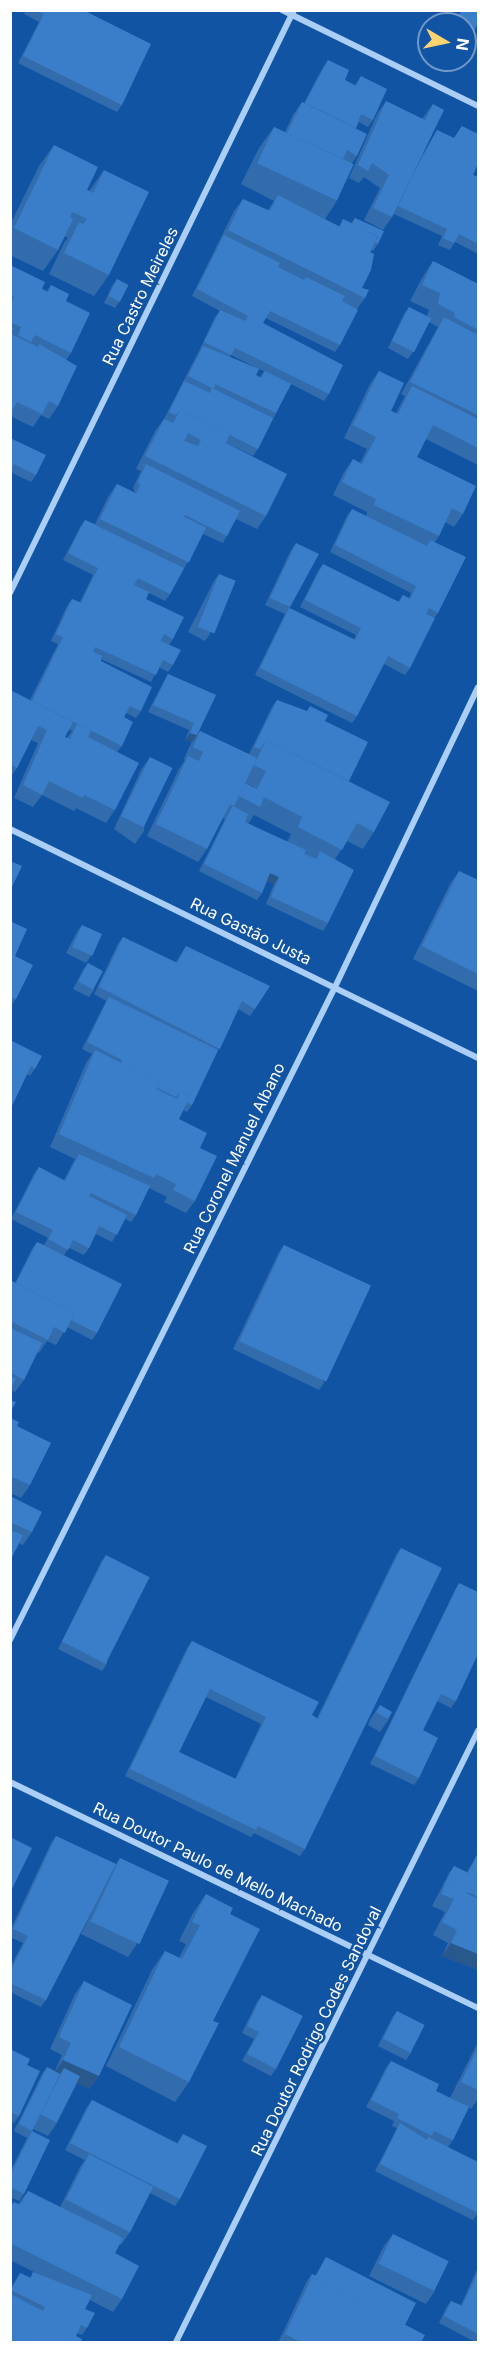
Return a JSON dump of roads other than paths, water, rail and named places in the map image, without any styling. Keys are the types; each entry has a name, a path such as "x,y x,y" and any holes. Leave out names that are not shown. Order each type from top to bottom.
{"street":[{"path":"282,10 293,13 478,106"},
{"name":"Rua Castro Meireles","path":"10,593 293,13"},
{"name":"Rua Coronel Manuel Albano","path":"10,1640 334,987 478,687"},
{"name":"Rua Gastão Justa","path":"10,829 478,1058"},
{"name":"Rua Doutor Rodrigo Codes Sandoval","path":"176,2343 478,1731"},
{"name":"Rua Doutor Paulo de Mello Machado","path":"10,1782 478,2008"}]}
